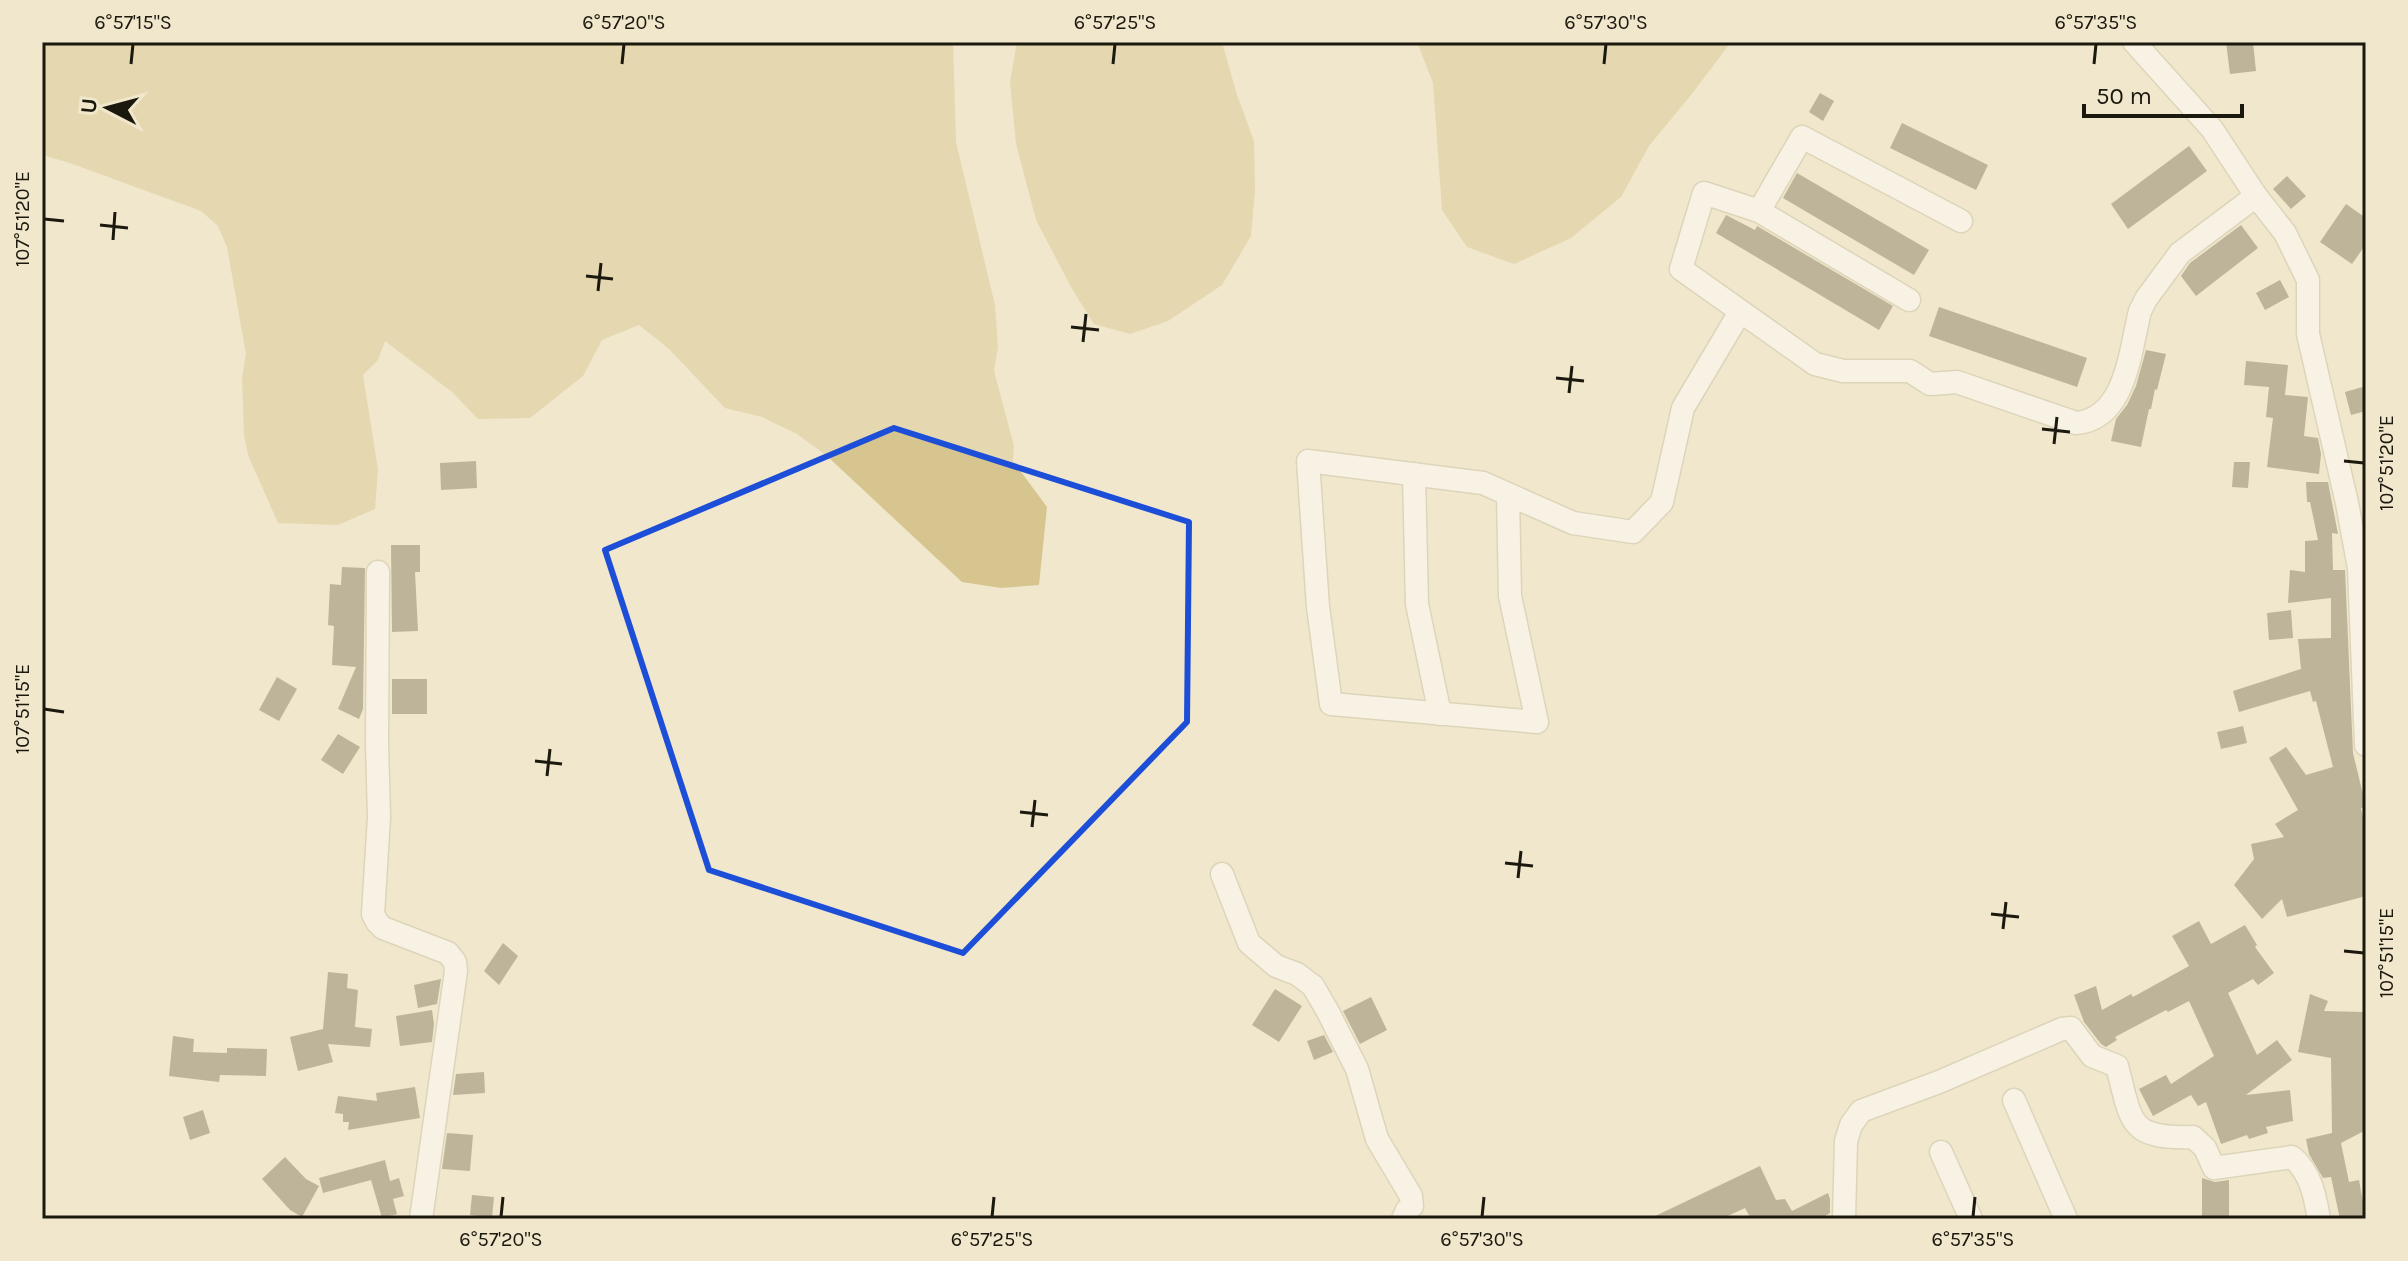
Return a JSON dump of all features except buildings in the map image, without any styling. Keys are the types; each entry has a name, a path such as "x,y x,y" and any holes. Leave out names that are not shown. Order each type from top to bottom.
{"street":[{"path":"2134,42 2212,129 2256,196 2285,233 2308,280 2308,334 2359,568 2366,745"},
{"path":"1759,211 1802,137 1961,221"},
{"path":"1909,300 1759,211 1704,193 1681,269 1815,364 1843,371 1910,371 1930,384 1957,382 2076,423 2091,422 2114,403 2140,311 2180,253 2256,196"},
{"path":"1508,495 1510,596 1537,722 1331,704 1318,607 1308,461 1483,483 1573,523 1633,532 1662,502 1683,408 1740,312"},
{"path":"1414,474 1417,604 1440,714"},
{"path":"378,572 379,817 373,914 383,928 448,953 455,962 456,971 421,1219"},
{"path":"1222,874 1249,943 1276,966 1297,974 1313,986 1341,1035 1357,1069 1377,1139 1411,1196 1412,1206 1403,1219"},
{"path":"1844,1219 1846,1141 1851,1125 1861,1111 2071,1028 2092,1056 2117,1066 2129,1114 2142,1131 2193,1137 2205,1148 2214,1168 2292,1157 2307,1174 2319,1219"},
{"path":"2014,1100 2056,1216"},
{"path":"1941,1152 1971,1219"}],"highlighted area":[{"path":"894,428 1189,522 1187,722 963,953 709,870 605,550"}],"shaded area":[{"path":"42,42 953,42 956,142 995,305 998,347 994,371 1014,446 1013,461 1047,507 1039,585 1001,588 962,582 827,456 797,434 762,417 725,408 669,349 639,325 602,340 583,376 530,418 478,419 452,392 385,341 378,360 363,375 378,469 375,509 338,525 278,523 248,455 244,435 242,378 246,354 227,247 218,226 201,211 42,155"},
{"path":"1017,42 1222,42 1254,141 1255,190 1251,236 1222,285 1168,321 1130,334 1094,324 1036,220 1016,144 1010,82"},
{"path":"1417,42 1731,42 1649,146 1621,197 1571,238 1514,264 1467,247 1442,210 1433,83"}]}
